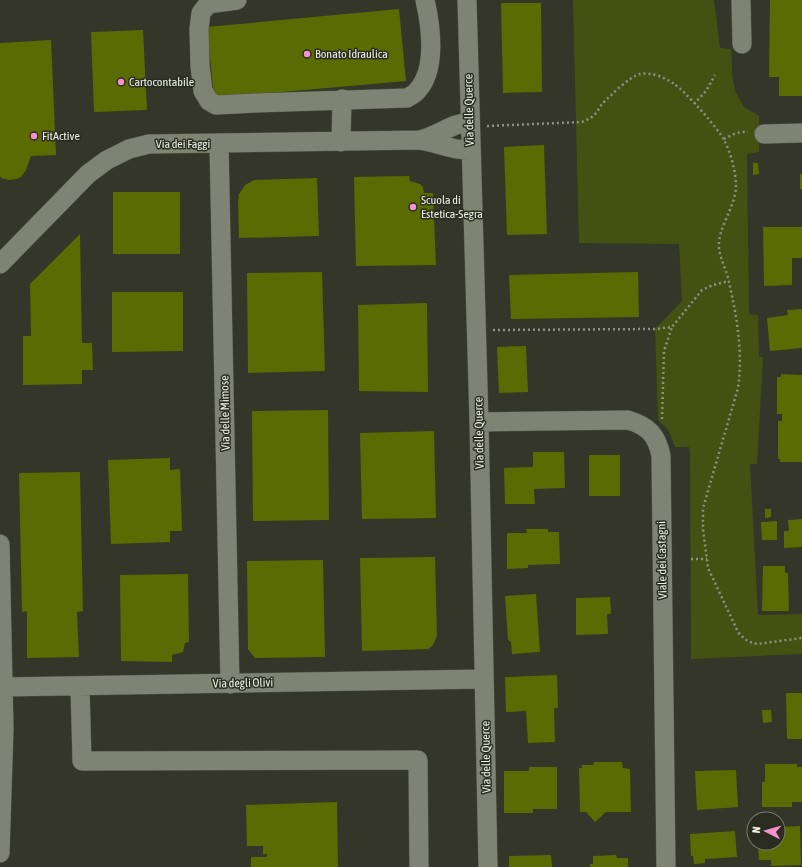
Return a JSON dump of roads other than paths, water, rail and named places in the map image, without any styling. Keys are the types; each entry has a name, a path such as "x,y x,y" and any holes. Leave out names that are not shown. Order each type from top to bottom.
{"street":[{"path":"237,0 208,4 201,13 199,29 200,66 204,91 209,101 216,106 256,102 407,98 417,91 428,73 431,39 424,0"},
{"name":"Via delle Querce","path":"467,0 476,124 470,150 479,422 488,867"},
{"path":"741,0 742,44"},
{"path":"341,142 342,100"},
{"name":"Via dei Faggi","path":"0,264 88,174 107,160 129,149 149,144 412,140 425,139 455,125 476,124"},
{"path":"764,134 802,133"},
{"name":"Via dei Faggi","path":"412,140 434,142 460,150 470,150"},
{"name":"Via delle Mimose","path":"219,143 230,684"},
{"name":"Viale dei Castagni","path":"479,422 628,420 647,428 658,444 661,456 666,867"},
{"path":"0,544 4,728 0,854"},
{"name":"Via degli Olivi","path":"3,687 484,679"},
{"path":"80,686 82,761 418,760 419,867"}],"place":[{"name":"Bonato Idraulica","path":"307,54"},
{"name":"Cartocontabile","path":"121,82"},
{"name":"FitActive","path":"34,136"},
{"name":"Scuola di Estetica-Segra","path":"413,207"}]}
